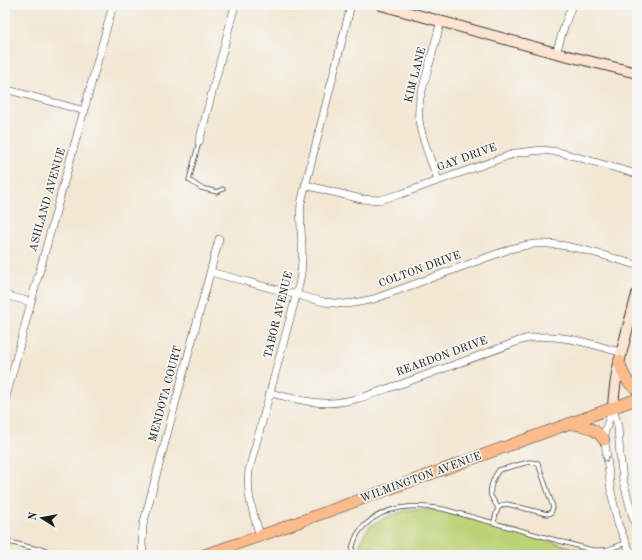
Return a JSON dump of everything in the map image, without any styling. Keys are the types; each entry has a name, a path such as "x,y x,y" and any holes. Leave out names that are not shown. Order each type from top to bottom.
{"main road":[{"path":"381,5 556,53 637,73"},
{"path":"613,408 620,357 636,301"},
{"path":"620,357 622,370 627,381 632,386 637,388"},
{"name":"WILMINGTON AVENUE","path":"204,555 637,399"},
{"path":"568,424 588,428 598,433 604,440"}],"street":[{"name":"ASHLAND AVENUE","path":"5,401 113,5"},
{"path":"199,142 235,5"},
{"name":"TABOR AVENUE","path":"260,536 248,490 249,470 271,393 302,272 301,203 351,5"},
{"path":"556,53 572,5"},
{"name":"KIM LANE","path":"438,180 421,131 418,112 420,98 441,21"},
{"path":"5,89 85,110"},
{"name":"GAY DRIVE","path":"305,184 361,199 379,200 401,194 516,153 542,150 559,152 637,174"},
{"name":"MENDOTA COURT","path":"143,555 143,525 219,239"},
{"name":"COLTON DRIVE","path":"210,272 335,304 365,301 510,249 533,244 568,247 637,265"},
{"path":"5,295 31,302"},
{"name":"REARDON DRIVE","path":"271,393 317,403 348,401 375,393 516,342 531,338 562,338 620,357"},
{"path":"613,408 604,434 604,440 611,491 618,524 632,555"},
{"path":"613,408 618,426 623,480 637,530"}],"lane":[{"path":"631,5 637,11"},
{"path":"199,142 189,180 201,188 217,192 224,189"},
{"path":"494,523 498,508 507,504 547,514 551,513 553,507 538,463 529,462 499,470 490,494 498,508"},
{"path":"350,555 358,533 368,522 377,516 394,509 417,506 436,507 592,550 606,550 626,543"},
{"path":"5,541 36,550"},
{"path":"22,555 41,548 50,552 51,555"}],"green space":[{"path":"437,509 596,554 618,551 620,555 357,555 363,536 370,526 385,518 406,510"}]}
